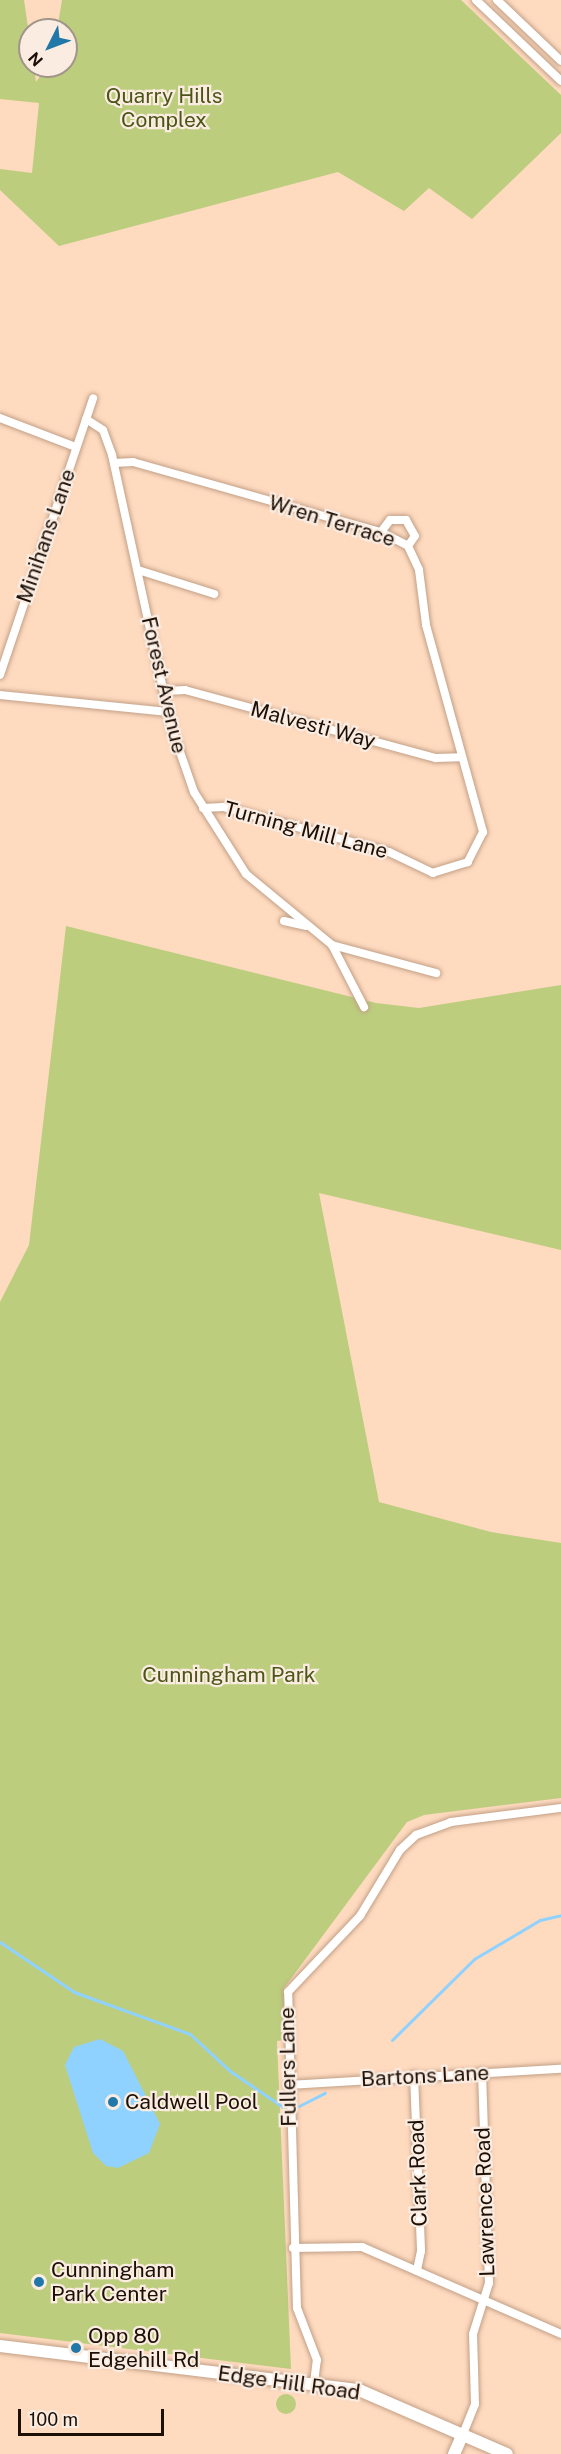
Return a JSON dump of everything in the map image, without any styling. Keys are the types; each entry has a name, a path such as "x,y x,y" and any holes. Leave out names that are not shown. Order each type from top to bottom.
{"street":[{"path":"476,0 561,81"},
{"path":"497,0 561,61"},
{"name":"Minihans Lane","path":"0,675 93,398"},
{"path":"0,418 76,447"},
{"name":"Forest Avenue","path":"86,419 103,430 114,463 168,712 181,761 203,808 246,874 332,945 364,1007"},
{"name":"Wren Terrace","path":"114,463 133,462 381,532 408,546 419,570 426,625 460,757"},
{"path":"381,532 390,520 406,520 415,536 408,546"},
{"path":"138,570 214,594"},
{"name":"Malvesti Way","path":"165,691 185,690 435,758 460,757"},
{"path":"0,695 168,712"},
{"name":"Turning Mill Lane","path":"203,808 223,807 445,873 473,857 483,832 460,757"},
{"path":"284,921 308,927"},
{"path":"332,945 436,973"},
{"name":"Fullers Lane","path":"314,2383 317,2360 299,2318 293,2248 288,2085 288,1992 360,1916 406,1844 441,1824 561,1808"},
{"name":"Bartons Lane","path":"288,2085 414,2075 561,2069"},
{"name":"Lawrence Road","path":"463,2434 475,2404 473,2334 489,2283 482,2073"},
{"name":"Clark Road","path":"414,2075 421,2251 417,2270"},
{"path":"293,2248 357,2246 561,2334"},
{"name":"Edge Hill Road","path":"0,2346 314,2383 368,2393 507,2454"},
{"path":"454,2454 463,2434"}],"green space":[{"name":"Quarry Hills Complex","path":"0,0 24,0 27,18 18,18 18,78 35,78 36,82 39,78 78,78 78,18 59,18 62,0 461,0 561,95 561,133 472,219 429,188 404,211 338,172 59,246 0,190 0,169 32,173 39,103 0,99"},
{"name":"Cunningham Park","path":"66,926 376,1003 419,1008 561,985 561,1250 319,1193 379,1502 491,1532 561,1543 561,1798 424,1815 407,1822 284,1988 284,2040 277,2041 291,2369 0,2333 0,1302 29,1245"},
{"path":"286,2394 293,2397 296,2404 293,2411 286,2414 279,2411 276,2404 279,2397"}],"water":[{"name":"Caldwell Pool","path":"100,2039 123,2051 160,2124 149,2153 118,2168 106,2166 93,2153 65,2065 74,2047"}],"waterway":[{"path":"392,2040 474,1959 540,1920 561,1915"},
{"path":"0,1942 74,1992 190,2034 230,2071 283,2107"},
{"path":"299,2106 325,2093"}],"place":[{"name":"Caldwell Pool","path":"113,2102"},
{"name":"Cunningham Park Center","path":"39,2282"},
{"name":"Opp 80 Edgehill Rd","path":"76,2348"}]}
